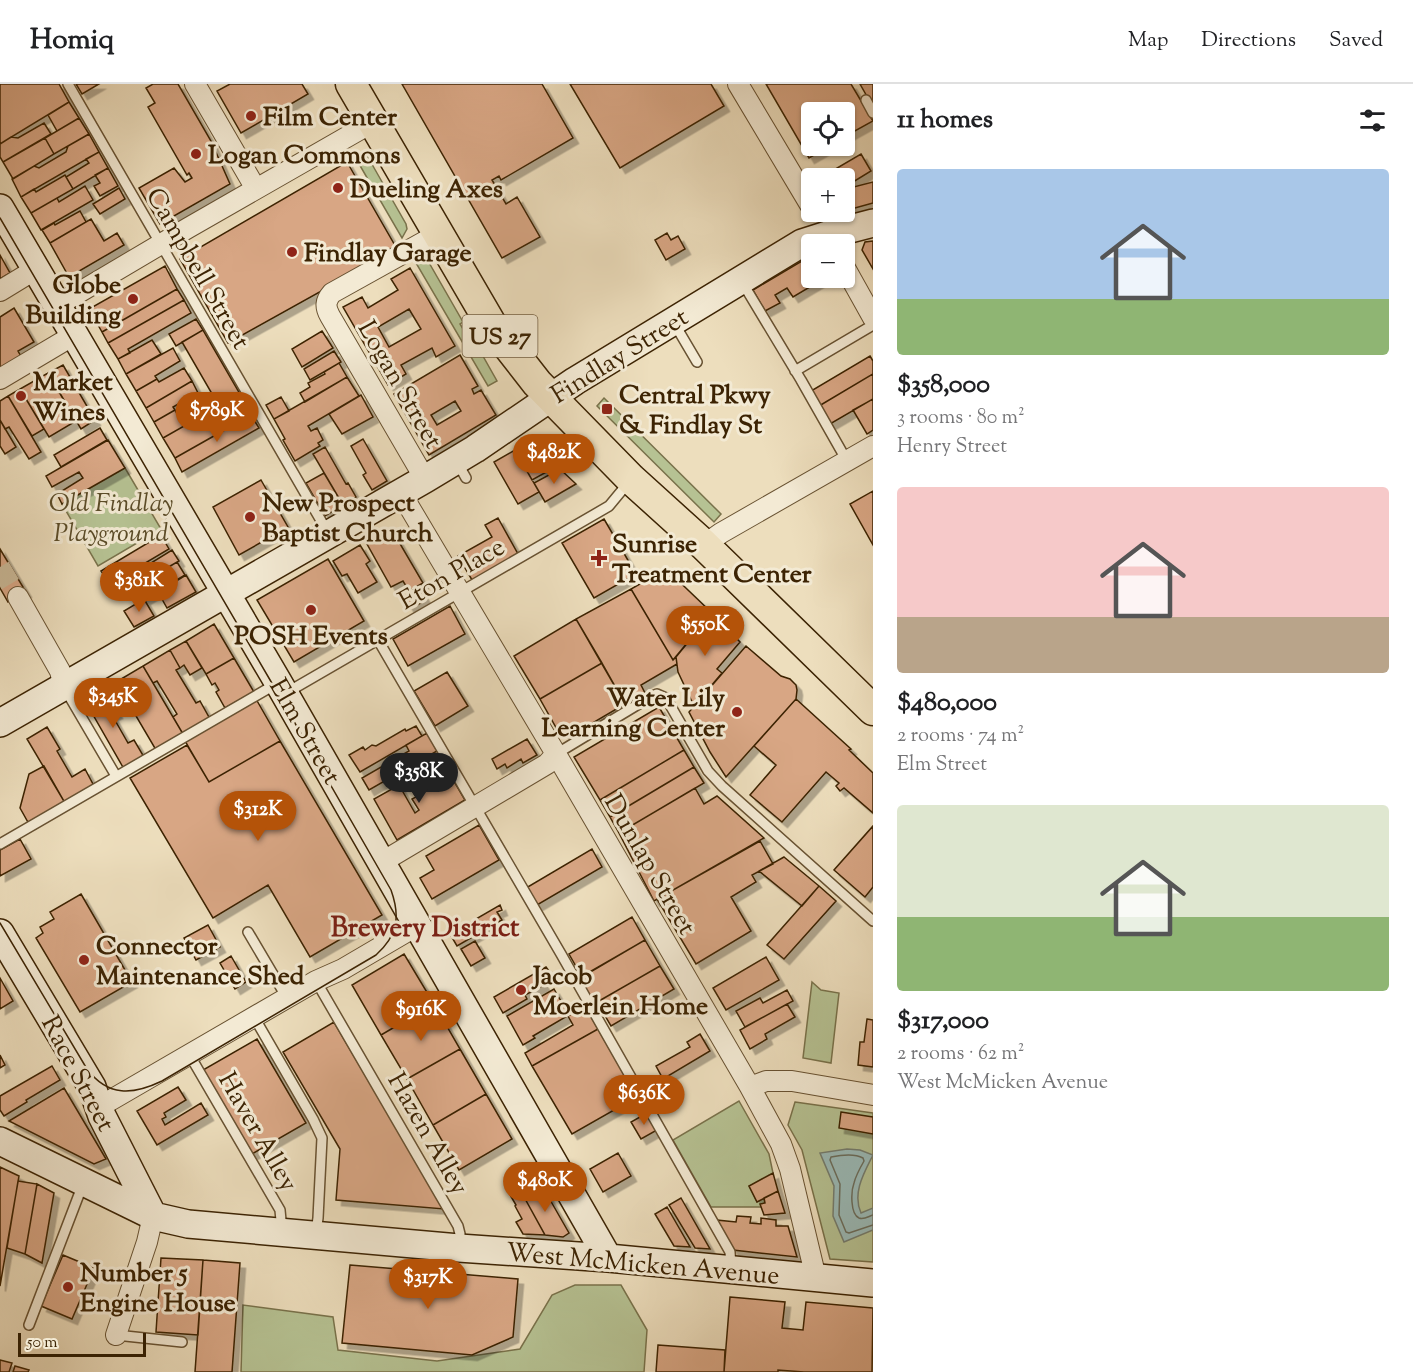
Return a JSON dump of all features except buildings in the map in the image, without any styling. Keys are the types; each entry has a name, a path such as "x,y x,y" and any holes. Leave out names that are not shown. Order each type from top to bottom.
{"main road":[{"name":"US 27","path":"351,84 491,324 537,383 631,479 704,545 873,710"}],"street":[{"path":"195,84 256,189"},
{"path":"738,84 801,191"},
{"path":"58,306 373,122"},
{"name":"Elm Street","path":"0,208 227,593 608,1258"},
{"name":"Findlay Street","path":"845,234 873,223"},
{"name":"Logan Street","path":"425,479 326,310 326,304 327,298 332,293 438,234"},
{"name":"Findlay Street","path":"0,723 425,479 461,469 518,420 575,381 801,244"},
{"path":"0,291 36,269"},
{"path":"855,286 873,318"},
{"path":"0,379 74,335"},
{"path":"704,545 873,446"},
{"name":"Dunlap Street","path":"401,493 556,754 781,1144 790,1169 816,1278"},
{"path":"18,597 60,671 64,687"},
{"path":"382,862 547,764 556,754"},
{"path":"99,1107 316,981 343,969 418,925"},
{"name":"Race Street","path":"0,933 92,1087 102,1116 153,1216"},
{"path":"750,1087 766,1081 792,1082 873,1095"},
{"name":"West McMicken Avenue","path":"0,1141 153,1216 188,1224 459,1248 608,1258 873,1283"},
{"path":"116,1335 147,1242 153,1216"}],"lane":[{"name":"Campbell Street","path":"68,84 329,535"},
{"path":"866,100 873,113"},
{"path":"740,280 847,461"},
{"path":"673,321 698,362"},
{"path":"795,370 873,325"},
{"name":"Eton Place","path":"0,844 116,776 281,688 378,640 609,506 631,479"},
{"path":"378,640 561,954 724,1241 730,1252 732,1270"},
{"path":"64,687 116,776"},
{"path":"556,754 657,694 666,698 708,771 873,921"},
{"path":"248,932 287,998"},
{"name":"Hazen Alley","path":"316,981 458,1226 459,1248"},
{"path":"254,1017 322,1138 316,1235"},
{"name":"Haver Alley","path":"189,1054 280,1210 282,1232"},
{"path":"29,1325 84,1182"},
{"path":"116,1335 182,1342"}],"green space":[{"path":"365,152 406,224 407,229 402,238 355,157"},
{"path":"414,256 421,256 428,261 463,322 460,324 466,334 471,335 497,381 488,386"},
{"path":"604,398 721,514 714,522 597,406"},
{"name":"Old Findlay Playground","path":"125,468 161,529 98,566 62,504"},
{"path":"812,982 821,990 839,993 831,1063 803,1058"},
{"path":"739,1101 769,1154 773,1173 749,1186 757,1202 764,1198 765,1203 761,1204 762,1207 711,1207 673,1140"},
{"path":"795,1102 873,1113 873,1262 830,1259 802,1150 788,1125"},
{"path":"575,1285 621,1285 647,1330 644,1372 241,1372 243,1305 333,1317 338,1350 437,1361 520,1349 552,1295"}],"water":[{"path":"847,1149 860,1150 873,1155 860,1183 858,1198 861,1213 873,1208 873,1230 844,1242 833,1216 834,1186 820,1153"}],"tunnel":[{"path":"0,567 18,597"}],"tram line":[{"path":"0,218 391,890 396,909 393,933 376,955 162,1081 131,1091 112,1089 95,1078 87,1069 0,923"}],"place":[{"name":"Film Center","path":"251,116"},
{"name":"Logan Commons","path":"196,154"},
{"name":"Dueling Axes","path":"338,188"},
{"name":"Findlay Garage","path":"292,252"},
{"name":"Globe Building","path":"133,299"},
{"name":"Market Wines","path":"21,396"},
{"name":"Central Pkwy & Findlay St","path":"607,409"},
{"name":"New Prospect Baptist Church","path":"250,517"},
{"name":"Sunrise Treatment Center","path":"599,558"},
{"name":"POSH Events","path":"311,610"},
{"name":"Water Lily Learning Center","path":"737,712"},
{"name":"Connector Maintenance Shed","path":"84,960"},
{"name":"Jacob Moerlein Home","path":"521,990"},
{"name":"Number 5 Engine House","path":"68,1287"}],"district":[{"name":"Brewery District","path":"425,927"}]}
